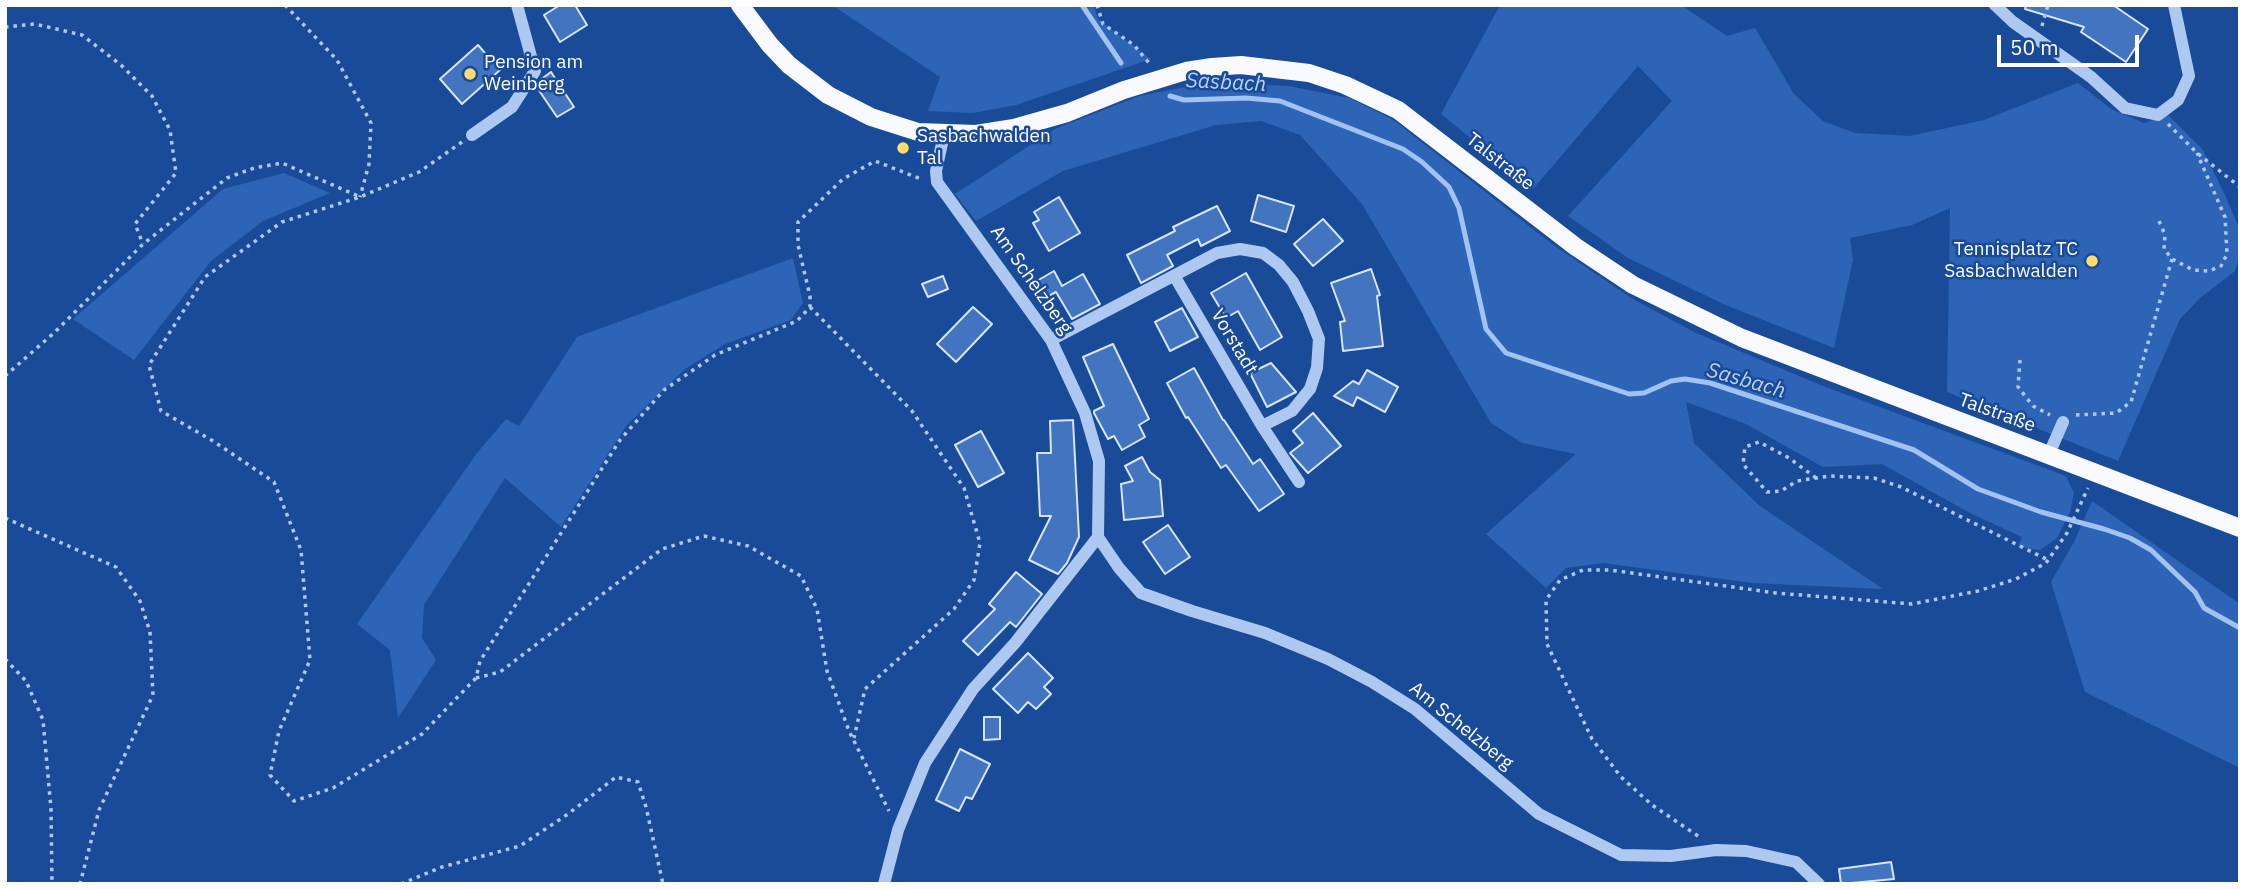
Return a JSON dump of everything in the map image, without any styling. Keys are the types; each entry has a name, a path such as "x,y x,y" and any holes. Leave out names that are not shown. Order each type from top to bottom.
{"main road":[{"name":"Talstraße","path":"740,5 789,65 828,96 892,125 918,132 976,134 1014,128 1067,113 1124,90 1186,71 1212,67 1241,65 1309,73 1345,85 1398,110 1576,247 1633,285 1742,338 2240,528"}],"street":[{"path":"472,135 512,107 535,71 517,5"},
{"path":"1995,5 2013,22 2091,77 2125,108 2158,115 2178,100 2189,76 2174,5"},
{"path":"937,182 936,171 944,134"},
{"name":"Am Schelzberg","path":"937,182 1051,340 1085,413 1099,461 1098,537 1119,568 1141,593 1265,633 1328,659 1372,682 1415,709 1539,814 1621,855 1671,856 1716,850 1746,851 1796,862 1819,884"},
{"path":"1051,340 1217,253 1240,249 1263,253 1279,265 1293,282 1319,339 1317,368 1310,389 1292,411 1262,426"},
{"name":"Vorstadt","path":"1174,277 1262,426 1299,482"},
{"path":"2049,454 2063,422"},
{"path":"884,884 898,830 925,763 974,689 1015,643 1098,537"}],"path":[{"path":"285,5 337,60 371,123 369,164 360,197"},
{"path":"1097,5 1103,24 1134,45 1150,65 1161,62"},
{"path":"2038,38 2048,5"},
{"path":"5,27 35,24 82,35 121,65 152,96 170,130 176,173 135,224 143,244"},
{"path":"2158,115 2197,153 2240,187"},
{"path":"472,135 419,172 360,197 282,222 205,277 149,365 162,411 275,482 301,550 310,660 279,731 271,775 294,801 333,788 422,734 476,678 480,661 620,440 664,390 715,355 797,321 810,307 798,245 798,222 843,179 875,161 915,179 937,182"},
{"path":"2159,221 2165,235 2164,249 2172,259 2193,270 2209,271 2221,265 2227,254 2225,217 2197,153"},
{"path":"5,376 55,332 143,244 227,178 254,168 282,163 360,197"},
{"path":"2020,360 2018,387 2033,406 2063,422 2078,414 2116,413 2131,402 2172,259"},
{"path":"810,307 912,411 964,488 980,543 974,580 954,609 865,689 853,740"},
{"path":"1816,478 1789,457 1759,442 1745,446 1743,464 1767,492 1781,491 1797,481 1829,476 1874,478 1900,487 2048,560"},
{"path":"1716,850 1652,805 1621,777 1592,739 1547,644 1546,600 1560,580 1583,570 1610,570 1776,593 1912,604 2016,579 2048,560 2067,533 2078,510"},
{"path":"5,518 116,567 140,601 150,632 153,695 99,810 80,884"},
{"path":"476,678 500,672 662,549 704,536 748,546 801,576 817,609 827,671 853,740 898,830"},
{"path":"5,660 26,681 43,720 51,809 52,884"},
{"path":"401,884 442,867 520,846 616,777 638,782 663,884"}],"shaded area":[{"path":"832,5 1094,5 1098,19 1151,59 1016,105 973,113 928,111 940,77"},
{"path":"1500,5 1681,5 1727,36 1755,28 1794,94 1823,121 1855,133 1910,136 1984,120 2078,83 2111,109 2144,123 2168,115 2203,150 2225,195 2240,230 2240,255 2235,271 2200,298 2180,319 2118,461 1947,392 1950,208 1912,225 1850,238 1853,260 1834,348 1723,304 1628,258 1568,216 1672,101 1638,66 1533,189 1441,114"},
{"path":"1210,82 1289,86 1349,98 1392,119 1552,244 1631,298 1694,332 1823,386 2066,476 2074,493 2070,512 2057,538 2040,550 2018,547 2022,537 1970,513 1882,464 1823,467 1746,424 1686,402 1694,443 1760,506 1883,589 1753,583 1603,563 1566,568 1546,588 1486,534 1576,454 1522,443 1491,423 1362,204 1300,135 1261,121 1216,125 1063,171 976,221 955,194 1055,129 1139,96"},
{"path":"284,173 330,193 263,221 211,261 134,360 73,319 223,189"},
{"path":"793,258 803,303 791,320 725,344 685,369 627,425 561,527 505,478 424,605 422,638 436,660 398,718 390,650 357,624 477,453 506,419 519,426 577,337"},
{"path":"2092,501 2240,604 2240,768 2085,692 2051,582 2074,542"}],"building":[{"path":"560,5 575,5 587,25 560,42 544,15"},
{"path":"2026,5 2113,5 2148,29 2126,62 2081,32 2084,27 2025,9"},
{"name":"Pension am Weinberg","path":"478,45 500,70 462,104 440,79"},
{"path":"551,72 574,107 557,117 536,86"},
{"path":"1258,195 1294,206 1286,232 1251,221"},
{"path":"1059,197 1080,233 1049,251 1033,223 1039,220 1034,212"},
{"path":"1217,206 1230,231 1201,246 1198,239 1167,255 1173,266 1141,283 1127,255 1175,231 1173,227"},
{"path":"1323,219 1343,241 1313,266 1294,244"},
{"path":"1371,269 1380,295 1377,296 1383,346 1343,351 1340,322 1345,321 1331,283"},
{"path":"1054,271 1062,286 1083,274 1100,304 1072,319 1056,292 1045,298 1035,282"},
{"path":"1246,273 1282,337 1260,350 1238,311 1226,318 1211,293"},
{"path":"943,276 948,289 928,297 922,284"},
{"path":"973,307 992,324 956,362 937,344"},
{"path":"1182,308 1198,337 1170,351 1155,322"},
{"path":"1113,344 1149,419 1139,425 1145,437 1122,450 1114,436 1108,439 1094,413 1104,406 1083,357"},
{"path":"1271,363 1296,392 1267,407 1250,373"},
{"path":"1194,368 1223,420 1253,464 1260,459 1284,494 1259,511 1226,465 1221,468 1188,417 1186,418 1167,383"},
{"path":"1367,370 1398,387 1385,412 1357,397 1353,406 1334,396 1353,381 1359,384"},
{"path":"1313,413 1341,446 1308,473 1290,453 1303,443 1293,431"},
{"path":"1073,420 1079,537 1067,563 1058,574 1029,560 1051,516 1040,516 1037,453 1051,453 1050,421"},
{"path":"981,431 1004,473 978,487 955,445"},
{"path":"1142,457 1150,472 1160,480 1163,516 1124,520 1121,484 1133,481 1125,466"},
{"path":"1168,525 1190,557 1165,574 1143,542"},
{"path":"1016,572 1042,594 1016,627 1010,622 978,655 963,641 995,609 989,604"},
{"path":"1028,653 1053,678 1044,687 1051,694 1036,709 1028,702 1018,713 993,689"},
{"path":"984,717 1000,717 1000,739 984,740"},
{"path":"960,749 990,764 972,799 966,797 959,811 936,800"},
{"path":"1891,862 1894,879 1841,884 1839,869"}],"waterway":[{"name":"Sasbach","path":"1082,5 1121,63"},
{"name":"Sasbach","path":"1170,96 1184,100 1246,98 1280,101 1403,149 1422,162 1449,187 1459,208 1486,329 1506,353 1629,394 1644,393 1671,381 1685,379 1710,383 1914,450 1978,489 2041,512 2130,538 2151,550 2195,592 2204,608 2240,628"}],"place":[{"name":"Pension am Weinberg","path":"470,74"},
{"name":"Sasbachwalden Tal","path":"903,148"},
{"name":"Tennisplatz TC Sasbachwalden","path":"2092,261"}]}
